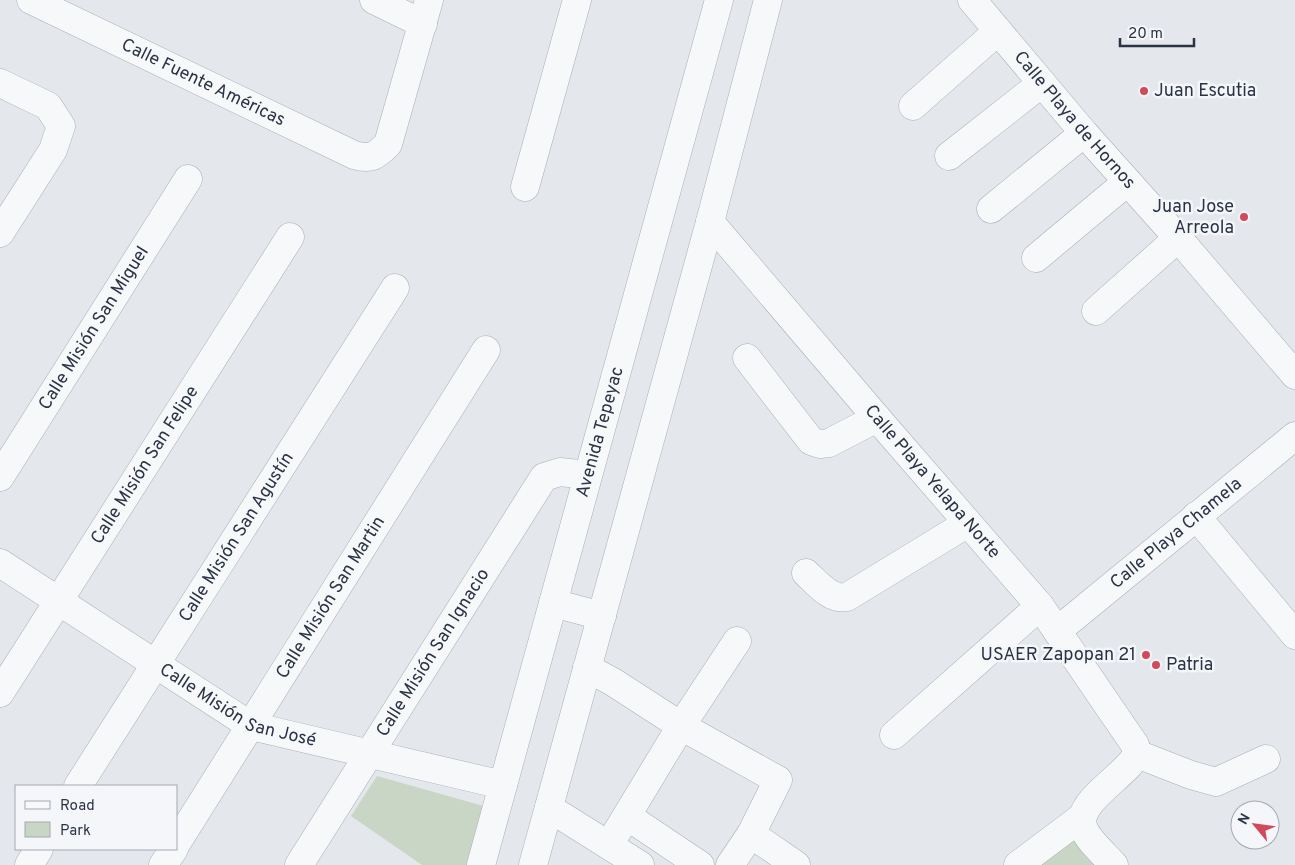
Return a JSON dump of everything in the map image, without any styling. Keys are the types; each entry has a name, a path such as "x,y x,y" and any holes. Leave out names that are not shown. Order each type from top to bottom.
{"street":[{"name":"Calle Fuente Américas","path":"31,0 354,155 366,158 378,154 388,144 426,12"},
{"path":"374,0 426,12"},
{"path":"525,187 577,0"},
{"name":"Avenida Tepeyac","path":"481,865 719,0"},
{"path":"533,865 710,222 768,0"},
{"name":"Calle Playa de Hornos","path":"972,0 1084,134 1178,238 1295,375"},
{"path":"913,106 998,31"},
{"path":"0,83 48,106 61,126 53,150 0,233"},
{"path":"949,156 1042,83"},
{"path":"991,209 1084,134"},
{"name":"Calle Misión San Miguel","path":"0,477 188,179"},
{"path":"1036,258 1127,182"},
{"name":"Calle Playa Yelapa Norte","path":"710,222 1040,606 1134,745 1137,754"},
{"name":"Calle Misión San Felipe","path":"0,693 290,237"},
{"path":"1096,311 1178,238"},
{"name":"Calle Misión San Agustín","path":"79,785 395,288"},
{"name":"Calle Misión San Martin","path":"178,841 486,350"},
{"path":"747,358 811,441 829,443 877,418"},
{"name":"Calle Playa Chamela","path":"1057,631 1295,436"},
{"name":"Calle Misión San Ignacio","path":"299,865 544,477 560,472 588,475"},
{"path":"1196,516 1295,635"},
{"path":"806,573 831,594 839,598 847,597 968,523"},
{"name":"Calle Misión San José","path":"0,563 251,726 503,785"},
{"path":"553,603 602,616"},
{"path":"894,735 1040,606"},
{"path":"609,845 681,726 738,641"},
{"path":"588,668 681,726 778,780 751,834 730,865"},
{"path":"1018,865 1082,817 1090,803 1132,763 1137,754 1191,775 1216,782 1266,759"},
{"path":"549,808 640,865"},
{"path":"627,816 700,865"},
{"path":"1082,817 1084,831 1114,865"},
{"path":"751,834 796,865"},
{"path":"29,865 38,850"},
{"path":"163,865 173,850"}],"green space":[{"path":"377,776 487,807 471,865 422,865 351,816"},
{"path":"1069,834 1095,865 1031,865"}],"place":[{"name":"Juan Escutia","path":"1144,91"},
{"name":"Juan Jose Arreola","path":"1244,217"},
{"name":"USAER Zapopan 21","path":"1146,655"},
{"name":"Patria","path":"1156,665"}]}
